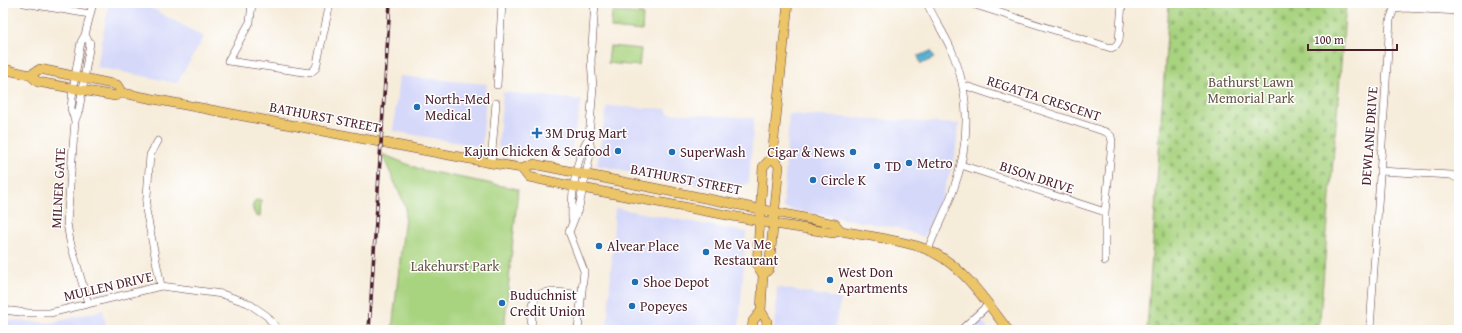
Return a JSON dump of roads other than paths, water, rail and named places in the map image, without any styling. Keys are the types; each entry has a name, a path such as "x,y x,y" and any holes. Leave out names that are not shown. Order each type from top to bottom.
{"main road":[{"path":"766,330 767,321 761,311 763,275 757,265 763,167 772,157 788,3"},
{"name":"BATHURST STREET","path":"3,69 30,75 38,82 78,88 115,96 122,93 522,168 534,164 582,173 835,224 841,231"},
{"name":"BATHURST STREET","path":"30,75 40,69 117,85 122,93"},
{"path":"763,275 769,269 776,212 779,166 772,157"},
{"name":"BATHURST STREET","path":"522,168 529,177 774,224 833,233 841,231 903,242 928,250 950,263 972,284 1008,330"},
{"path":"752,330 753,321 761,311"}],"street":[{"path":"24,3 90,14 93,3"},
{"path":"252,3 250,22 228,61 310,73 316,68 330,3"},
{"path":"497,85 502,3"},
{"path":"578,330 584,271 568,232 572,219 579,207 579,187 582,173 581,148 589,137 593,98 591,60 594,3"},
{"path":"969,3 1111,48 1116,46 1119,41 1122,3"},
{"path":"928,250 953,192 961,165 967,126 963,85 951,49 930,4"},
{"name":"DEWLANE DRIVE","path":"1370,330 1390,20 1394,9 1404,8 1459,11"},
{"name":"MILNER GATE","path":"88,303 70,241 67,223 75,120 71,109 90,43 85,35 90,14"},
{"name":"REGATTA CRESCENT","path":"963,85 1106,132 1111,136 1112,142 1105,212 1105,261"},
{"path":"492,163 496,103"},
{"path":"158,141 150,155 146,210 161,286"},
{"name":"BISON DRIVE","path":"961,165 1105,212"},
{"path":"1380,171 1451,175 1459,179"},
{"name":"MULLEN DRIVE","path":"3,310 28,313 50,313 161,286 222,294 248,303 267,316 278,330"},
{"path":"531,330 534,300 537,296 547,292 581,295"},
{"path":"1458,330 1459,294"},
{"path":"961,330 988,305"}],"water":[{"path":"931,51 934,58 921,64 918,56"}],"railway":[{"path":"369,330 390,3"}],"place":[{"name":"North-Med Medical","path":"417,107"},
{"name":"3M Drug Mart","path":"537,133"},
{"name":"Kajun Chicken & Seafood","path":"618,151"},
{"name":"SuperWash","path":"672,152"},
{"name":"Cigar & News","path":"853,152"},
{"name":"Metro","path":"909,163"},
{"name":"TD","path":"877,166"},
{"name":"Circle K","path":"813,180"},
{"name":"Alvear Place","path":"599,246"},
{"name":"Me Va Me Restaurant","path":"706,252"},
{"name":"West Don Apartments","path":"830,280"},
{"name":"Shoe Depot","path":"635,282"},
{"name":"Buduchnist Credit Union","path":"502,303"},
{"name":"Popeyes","path":"632,306"}],"park label":[{"name":"Bathurst Lawn Memorial Park","path":"1251,90"},
{"name":"Lakehurst Park","path":"455,266"}]}
